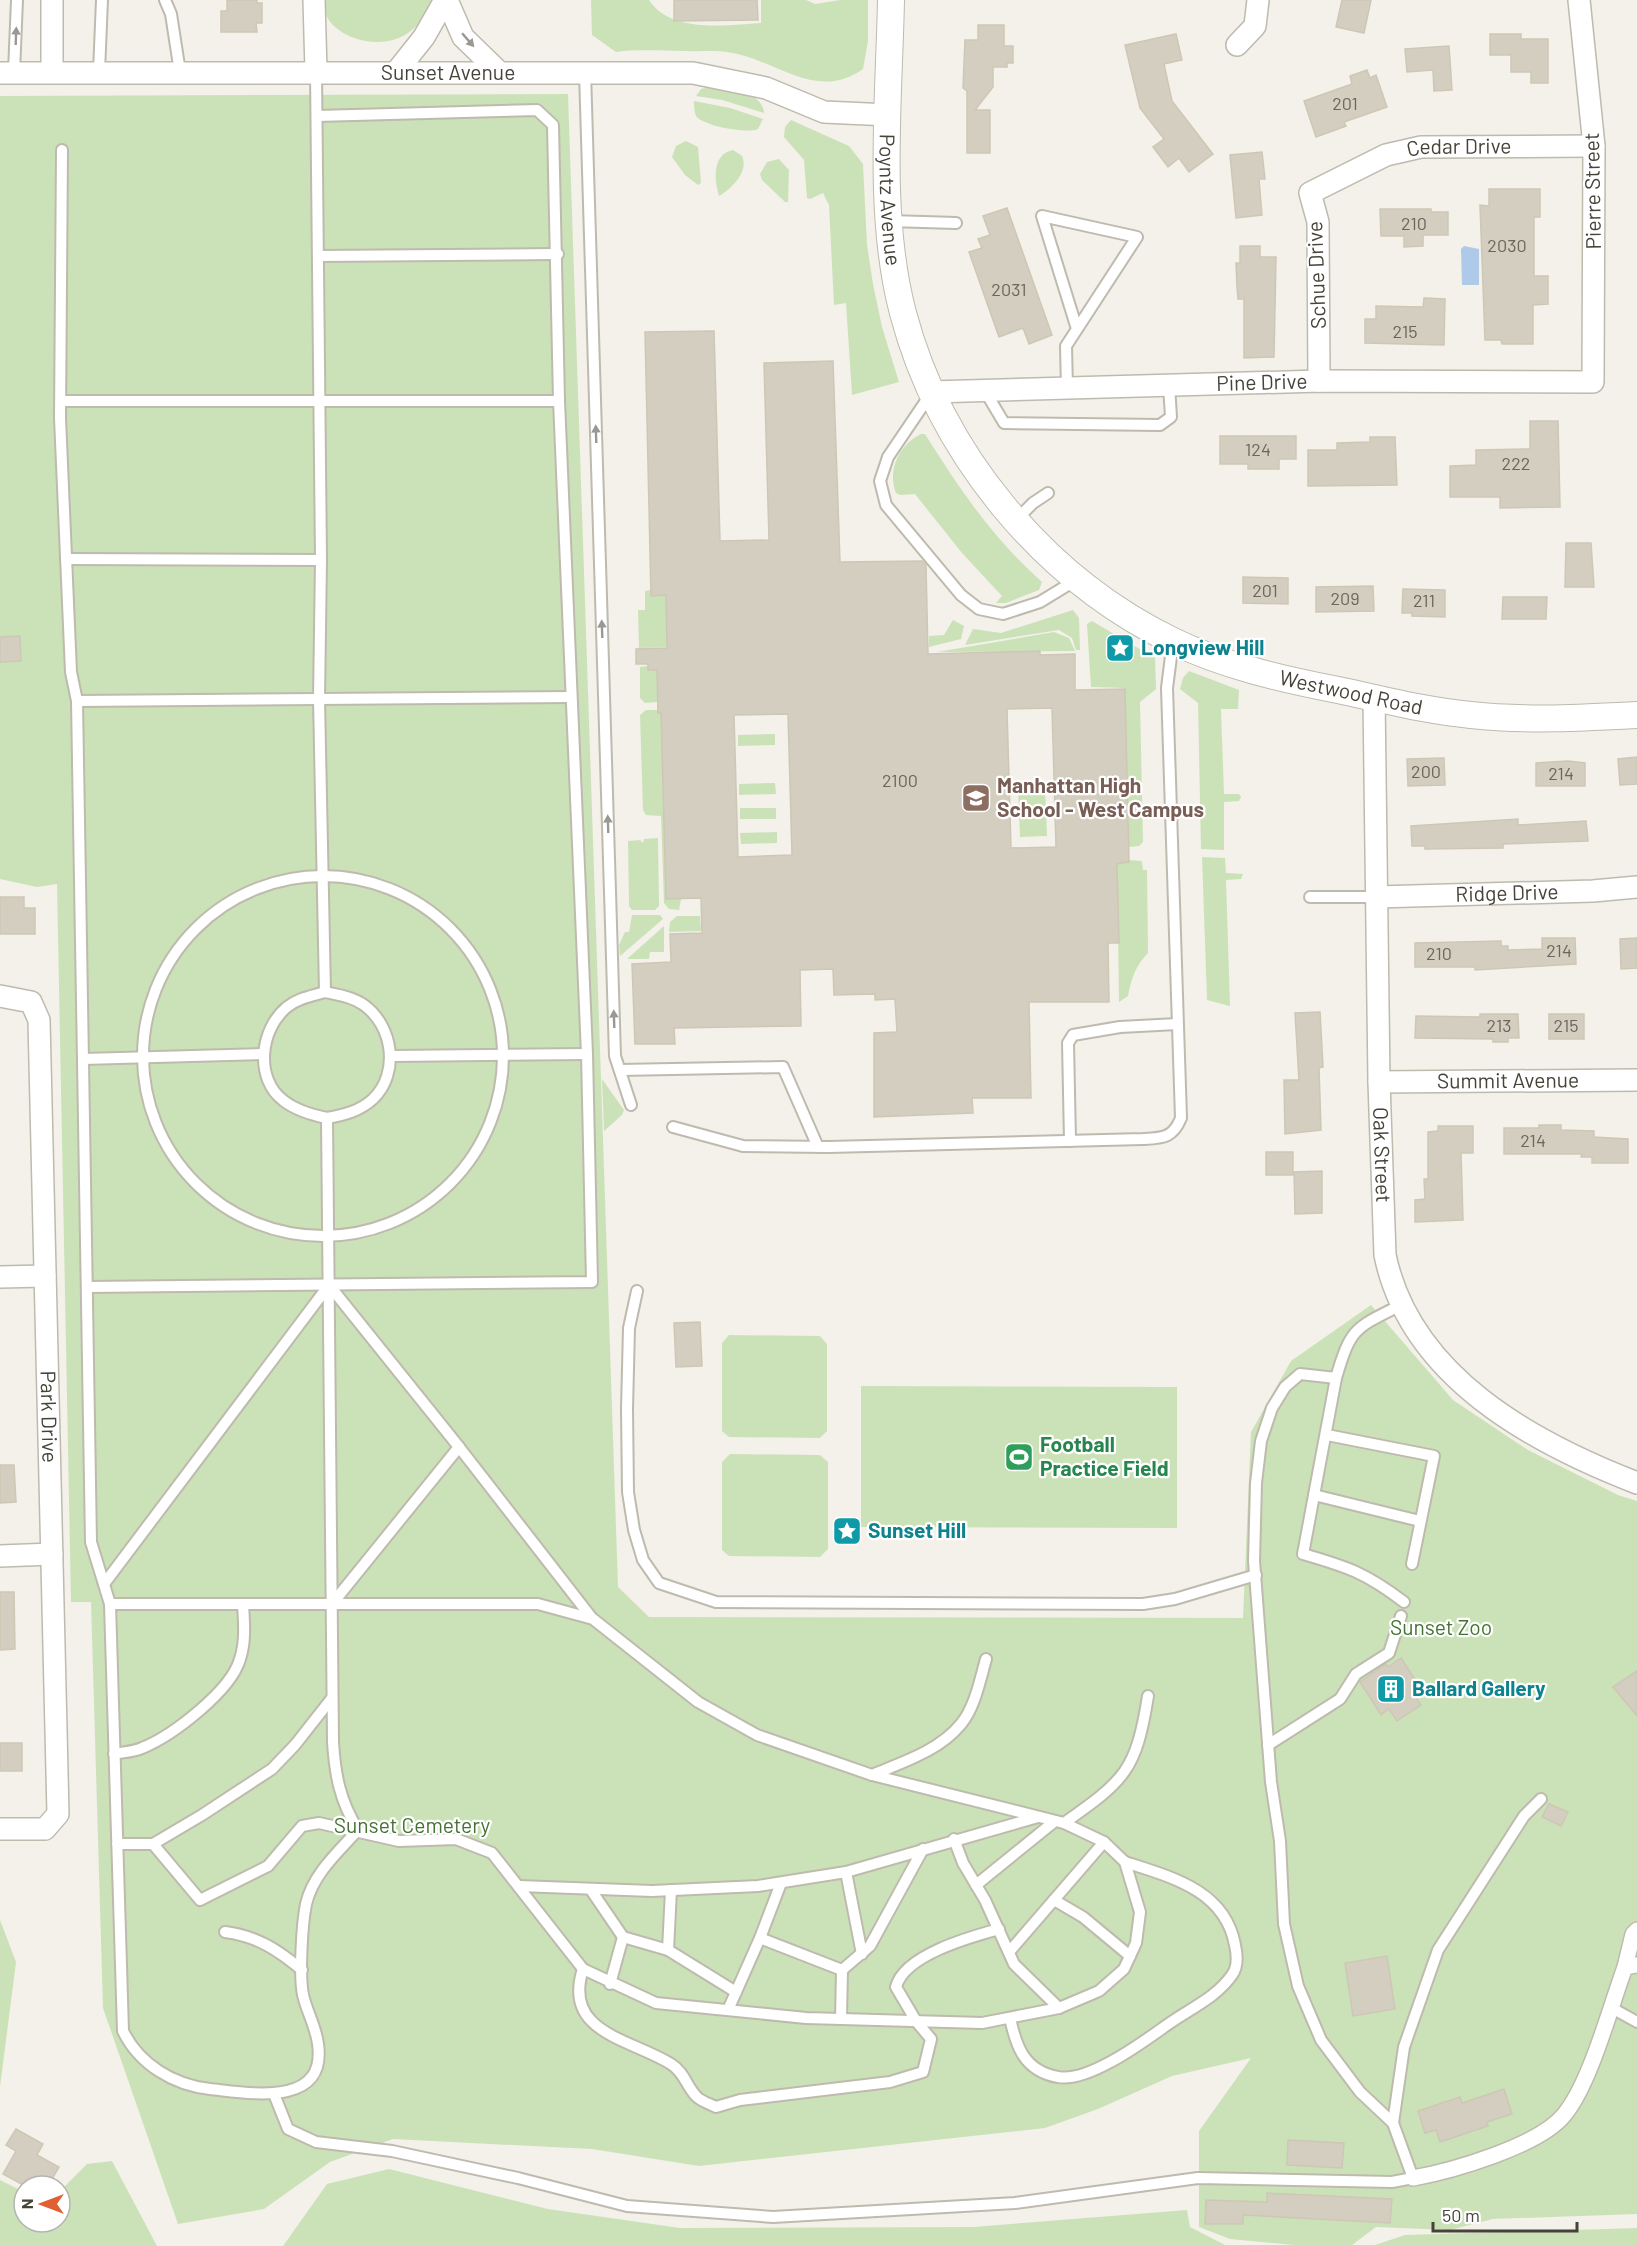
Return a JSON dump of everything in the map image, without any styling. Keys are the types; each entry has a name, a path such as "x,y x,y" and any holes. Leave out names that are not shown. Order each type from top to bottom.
{"street":[{"path":"52,0 52,72"},
{"path":"314,0 316,71"},
{"path":"397,71 424,37 446,0"},
{"path":"446,0 463,37 500,72"},
{"name":"Poyntz Avenue","path":"891,0 890,221 896,281 903,313 932,392"},
{"path":"1237,45 1255,26 1258,0"},
{"name":"Pierre Street","path":"1579,0 1594,147 1593,382"},
{"name":"Sunset Avenue","path":"7,73 316,71 693,73 766,88 824,112 889,115"},
{"name":"Cedar Drive","path":"1331,183 1386,155 1421,147 1594,147"},
{"name":"Schue Drive","path":"1319,381 1318,222 1310,193 1331,183"},
{"name":"Pine Drive","path":"932,392 1319,381 1593,382"},
{"name":"Westwood Road","path":"932,392 946,423 986,486 1016,520 1089,590 1173,641 1271,676 1470,715 1567,718 1637,715"},
{"name":"Oak Street","path":"1374,697 1379,1082 1385,1255 1401,1305 1421,1342 1474,1395 1516,1424 1555,1446 1637,1483"},
{"name":"Ridge Drive","path":"1377,897 1593,891 1637,887"},
{"name":"Park Drive","path":"0,996 31,1002 39,1020 58,1814 45,1829 0,1829"},
{"name":"Summit Avenue","path":"1379,1082 1637,1080"},
{"path":"0,1277 45,1276"},
{"path":"0,1556 52,1554"},
{"path":"1413,2178 1444,2172 1539,2136 1563,2116 1579,2092 1610,2007 1631,1966 1633,1934 1637,1930"}],"lane":[{"path":"7,73 17,0"},
{"path":"99,72 102,0"},
{"path":"165,0 171,14 180,72"},
{"path":"316,71 321,560 319,699 325,992"},
{"path":"585,72 614,1045 631,1105"},
{"path":"87,1287 592,1282 587,1054 559,400 558,254 553,125 537,110 317,116"},
{"path":"62,150 61,401 71,672 77,701 91,1542 110,1604 123,2031 131,2049 153,2067 180,2082 200,2088 274,2094 294,2090 311,2079 318,2061 318,2044 303,1996 302,1970 306,1905 319,1875 358,1830"},
{"path":"1067,388 1066,346 1137,237 1042,216 1077,329"},
{"path":"890,221 956,223"},
{"path":"318,256 558,254"},
{"path":"985,390 1004,423 1160,425 1171,417 1169,385"},
{"path":"932,392 888,457 880,481 886,505 961,595 979,609 1003,614 1040,602 1077,580"},
{"path":"61,401 559,400"},
{"path":"1016,520 1033,503 1048,493"},
{"path":"66,559 321,560"},
{"path":"673,1127 743,1146 818,1148 1154,1138 1166,1137 1175,1131 1180,1118 1167,688 1173,641"},
{"path":"77,701 571,697"},
{"path":"322,876 346,877 391,889 412,899 450,928 472,955 489,986 501,1031 503,1055 502,1078 490,1124 480,1145 451,1183 434,1198 393,1222 371,1230 328,1236 301,1235 256,1223 235,1213 197,1185 182,1167 158,1126 146,1081 144,1057 145,1034 157,988 167,967 196,929 213,914 254,890 299,877 322,876"},
{"path":"1310,897 1377,897"},
{"path":"325,992 356,1000 367,1007 383,1027 392,1056 381,1087 374,1098 346,1115 327,1118 310,1115 283,1101 273,1090 265,1073 264,1054 270,1029 279,1015 298,1000 325,992"},
{"path":"1070,1141 1068,1043 1073,1035 1120,1027 1177,1024"},
{"path":"83,1059 264,1054"},
{"path":"392,1056 587,1054"},
{"path":"621,1073 783,1067 818,1148"},
{"path":"327,1118 332,1698 336,1781 346,1811 358,1830"},
{"path":"329,1285 593,1619 652,1669 708,1708 757,1735 872,1775 1060,1822 1104,1842 1125,1862 1185,1882 1214,1902 1227,1918 1234,1937 1237,1955 1234,1972 1223,1987 1139,2046 1100,2068 1059,2078 1024,2058 1017,2047 1010,2018"},
{"path":"104,1584 329,1285"},
{"path":"637,1291 629,1328 628,1492 643,1560 659,1583 716,1602 1143,1604 1175,1599 1256,1575"},
{"path":"1401,1305 1353,1333 1336,1378 1303,1554 1350,1568 1372,1578 1404,1602"},
{"path":"274,2094 288,2129 316,2142 392,2151 518,2178 627,2206 728,2214 773,2217 1015,2203 1198,2178 1392,2182 1413,2178 1393,2122 1360,2092 1321,2040 1298,1986 1284,1924 1280,1841 1268,1745 1256,1575 1256,1483 1261,1441 1272,1408 1285,1387 1300,1374 1336,1378"},
{"path":"1327,1435 1434,1456 1412,1564"},
{"path":"332,1604 459,1447"},
{"path":"1314,1495 1420,1521"},
{"path":"110,1604 537,1604 593,1619"},
{"path":"114,1754 140,1749 170,1733 210,1700 231,1676 240,1661 244,1638 243,1604"},
{"path":"1268,1745 1340,1699 1356,1674 1389,1653 1401,1616"},
{"path":"872,1775 924,1752 961,1724 970,1708 986,1659"},
{"path":"976,1885 1060,1822 1105,1794 1123,1776 1141,1738 1148,1696"},
{"path":"117,1844 153,1844 272,1769 295,1745 332,1698"},
{"path":"1393,2122 1404,2048 1438,1950 1524,1816 1541,1799"},
{"path":"519,1886 591,1890 671,1890 781,1883 846,1872 1039,1816"},
{"path":"153,1844 200,1900 268,1866 302,1826 319,1823 399,1841 456,1839 492,1853 583,1969 610,1984 656,2003 841,2019 982,2023 1059,2008 1099,1991 1124,1969 1136,1943 1140,1912 1125,1862"},
{"path":"954,1839 963,1863 999,1929 1009,1953 1021,1972 1059,2008"},
{"path":"1009,1953 1104,1842"},
{"path":"842,1970 862,1954 882,1927 923,1849"},
{"path":"846,1872 862,1954"},
{"path":"728,2010 760,1938 781,1883"},
{"path":"591,1890 623,1937 668,1950 736,1992"},
{"path":"668,1950 671,1890"},
{"path":"1054,1900 1083,1917 1130,1956"},
{"path":"583,1969 577,1988 583,2010 590,2020 612,2037 671,2064 683,2074 696,2096 716,2107 740,2100 890,2082 923,2072 931,2039 916,2021 896,1987 898,1977 914,1963 931,1954 962,1940 999,1929"},
{"path":"225,1932 247,1934 277,1949 302,1970"},
{"path":"610,1984 623,1937"},
{"path":"760,1938 842,1970"},
{"path":"841,2019 842,1970"},
{"path":"1610,2007 1637,2022"}],"green space":[{"path":"326,0 431,0 420,22 403,36 384,42 365,41 347,35 333,25 326,13"},
{"path":"591,0 649,0 659,11 671,18 685,23 716,26 761,23 761,0 806,0 815,4 840,0 868,0 868,41 863,69 845,78 828,82 795,76 745,56 727,52 642,50 616,52 592,35"},
{"path":"710,86 735,90 751,96 758,100 764,113 722,100 696,96 701,89"},
{"name":"Sunset Cemetery","path":"568,94 618,1587 649,1617 1243,1618 1251,1432 1291,1361 1371,1305 1453,1400 1528,1450 1618,1495 1637,1501 1637,2214 1493,2219 1450,2230 1376,2227 1352,2245 1375,2245 1405,2235 1637,2228 1637,2246 283,2246 327,2184 389,2169 548,2209 680,2228 973,2227 1187,2210 1190,2227 1225,2245 1295,2245 1230,2239 1199,2227 1199,2131 1251,2058 1172,2076 1098,2109 1045,2128 699,2166 592,2149 393,2139 330,2162 264,2209 178,2224 103,2008 91,1602 71,1602 57,884 37,887 0,879 0,96"},
{"path":"694,101 730,108 763,119 758,129 752,130 735,130 716,126 696,116"},
{"path":"791,120 849,146 863,164 867,245 873,284 882,327 899,382 852,395 846,303 834,305 829,205 823,193 810,199 807,198 804,160 784,137 785,127"},
{"path":"686,141 698,147 701,183 698,185 685,175 672,157 676,146"},
{"path":"733,150 742,156 743,168 734,184 719,196 716,168 721,157"},
{"path":"779,159 789,170 788,202 785,202 762,180 760,174 767,162"},
{"path":"921,434 925,434 964,494 992,530 1042,582 1039,590 1006,603 996,603 1002,596 962,553 915,494 896,493 893,476 897,459 901,451"},
{"path":"651,590 652,596 666,595 667,647 639,648 638,610 645,610 645,591"},
{"path":"1073,610 1079,618 1080,650 1076,650 1072,638 1059,630 965,645 973,629 1001,633"},
{"path":"953,620 964,626 961,639 929,647 929,636 944,635"},
{"path":"1092,621 1155,658 1156,689 1140,702 1143,842 1139,846 1129,847 1125,688 1091,687 1087,624"},
{"path":"1054,632 1069,638 1075,651 937,652"},
{"path":"648,666 649,670 657,670 657,702 645,703 640,698 640,667"},
{"path":"1189,671 1239,690 1238,709 1221,709 1224,794 1239,794 1241,797 1239,801 1224,802 1224,850 1201,849 1198,703 1180,689 1183,678"},
{"path":"646,710 658,710 658,713 661,713 666,898 681,899 679,910 669,909 664,903 661,816 646,815 643,810 640,715"},
{"path":"775,734 775,745 738,746 738,735"},
{"path":"775,783 776,794 739,795 739,784"},
{"path":"1045,788 1047,836 1020,837 1018,789"},
{"path":"740,808 776,808 776,819 740,819"},
{"path":"777,832 777,843 741,844 740,833"},
{"path":"658,838 659,906 655,910 632,910 629,906 628,841 640,840 643,843 644,839"},
{"path":"1202,857 1225,858 1226,873 1243,874 1241,879 1226,880 1230,1006 1207,1000"},
{"path":"1129,860 1142,861 1143,870 1147,870 1148,953 1135,973 1128,996 1119,1002 1117,864 1128,863"},
{"path":"632,915 660,915 663,919 620,956 619,945 625,932 629,932"},
{"path":"677,916 700,916 701,931 669,932 670,922"},
{"path":"664,926 664,952 650,952 649,959 627,959"},
{"path":"602,1079 624,1110 622,1115 604,1131"},
{"path":"729,1335 820,1336 827,1344 827,1431 820,1438 729,1437 722,1431 722,1343"},
{"name":"Football Practice Field","path":"861,1386 1177,1387 1177,1528 861,1527"},
{"path":"730,1454 820,1455 828,1462 828,1549 820,1557 729,1556 722,1550 722,1462"},
{"path":"0,1920 16,1962 0,2087"},
{"path":"112,2161 157,2246 0,2246 0,2180 12,2186 12,2234 72,2234 72,2179 87,2164"}],"water":[{"path":"1464,246 1479,249 1479,285 1462,285 1461,249"}],"building":[{"path":"227,0 257,0 257,3 262,3 262,23 256,23 257,32 221,32 221,11 227,11"},
{"path":"674,0 757,0 758,20 674,21"},
{"path":"1342,0 1371,0 1364,33 1336,27"},
{"path":"978,25 1004,25 1004,46 1013,46 1013,63 1007,63 1007,67 993,67 993,87 975,110 990,110 990,153 967,153 967,91 963,88 965,40 978,40"},
{"path":"1176,34 1182,60 1164,64 1172,101 1213,154 1189,172 1179,158 1168,167 1153,147 1164,139 1140,108 1125,45"},
{"path":"1490,34 1521,34 1521,39 1548,39 1548,83 1531,83 1531,72 1511,72 1511,55 1490,55"},
{"path":"1449,46 1452,90 1434,91 1433,70 1407,72 1405,49"},
{"path":"1367,70 1370,78 1376,75 1387,107 1344,122 1346,126 1316,137 1304,101 1352,84 1350,76"},
{"path":"1262,152 1265,179 1259,179 1262,215 1236,218 1230,155"},
{"path":"1489,189 1540,189 1540,217 1534,217 1534,276 1548,276 1548,304 1533,305 1533,344 1502,344 1501,340 1485,340 1480,205 1489,206"},
{"path":"1007,208 1052,335 1029,344 1023,328 999,337 969,252 982,248 978,239 990,235 983,216"},
{"path":"1380,209 1431,209 1431,212 1448,212 1448,235 1423,235 1423,246 1404,247 1404,236 1381,236"},
{"path":"1240,246 1260,246 1260,257 1276,257 1274,357 1244,358 1244,299 1238,299 1236,263 1240,263"},
{"path":"1424,298 1445,299 1444,345 1365,343 1365,319 1376,319 1376,306 1423,307"},
{"path":"714,331 720,541 769,540 764,363 833,361 840,562 922,561 926,565 928,654 1040,651 1040,655 1075,654 1075,690 1125,689 1129,862 1117,864 1119,943 1108,943 1109,1002 1029,1002 1031,1098 972,1098 973,1113 874,1117 874,1033 897,1032 895,999 875,1000 875,994 834,995 833,969 800,970 801,1026 674,1028 675,1044 635,1044 632,964 671,962 670,934 702,933 701,898 666,899 661,713 658,713 657,670 648,670 648,664 636,664 636,649 667,648 666,595 651,596 645,332","holes":["1052,708 1056,847 1011,848 1007,709","788,714 792,855 738,857 734,715"]},
{"path":"1530,421 1558,421 1560,507 1500,508 1500,497 1450,497 1450,466 1476,465 1476,450 1530,449"},
{"path":"1220,436 1296,436 1296,459 1279,459 1279,469 1248,469 1248,464 1220,464"},
{"path":"1370,437 1395,437 1397,485 1308,486 1308,450 1337,450 1337,443 1370,442"},
{"path":"1566,543 1591,543 1594,587 1565,587"},
{"path":"1243,577 1288,578 1288,604 1243,603"},
{"path":"1373,586 1374,611 1316,612 1316,587"},
{"path":"1403,589 1445,590 1445,617 1412,616 1412,613 1402,613"},
{"path":"1503,597 1547,597 1546,619 1502,619"},
{"path":"20,636 21,661 0,662 0,637"},
{"path":"1637,757 1637,784 1620,785 1618,759"},
{"path":"1444,758 1445,785 1408,786 1407,759"},
{"path":"1568,761 1585,763 1585,786 1536,786 1536,763"},
{"path":"1518,819 1518,825 1586,821 1588,841 1503,844 1503,848 1425,849 1425,846 1412,846 1411,826"},
{"path":"0,897 24,897 24,908 35,908 35,934 0,934"},
{"path":"1542,938 1575,938 1576,964 1475,970 1475,967 1415,967 1415,943 1501,941 1501,946 1508,946 1508,950 1542,949"},
{"path":"1637,938 1637,968 1621,969 1620,939"},
{"path":"1320,1012 1323,1067 1319,1068 1321,1130 1285,1134 1284,1080 1299,1080 1295,1013"},
{"path":"1480,1014 1518,1014 1519,1038 1508,1038 1508,1042 1493,1042 1493,1039 1415,1038 1416,1016 1480,1017"},
{"path":"1549,1014 1584,1014 1584,1039 1549,1039"},
{"path":"1539,1125 1561,1125 1561,1130 1594,1131 1594,1137 1628,1139 1628,1163 1592,1163 1592,1157 1581,1157 1582,1154 1504,1154 1504,1128 1539,1128"},
{"path":"1438,1126 1473,1126 1473,1153 1461,1153 1463,1220 1415,1222 1415,1200 1425,1199 1424,1179 1428,1179 1428,1132 1438,1131"},
{"path":"1266,1152 1293,1152 1293,1175 1266,1175"},
{"path":"1322,1171 1322,1213 1295,1214 1294,1172"},
{"path":"700,1322 702,1366 676,1367 674,1323"},
{"path":"0,1465 14,1465 16,1502 0,1503"},
{"path":"0,1592 14,1592 15,1649 0,1650"},
{"name":"Ballard Gallery","path":"1401,1658 1420,1687 1412,1692 1421,1705 1397,1721 1389,1709 1381,1715 1360,1682 1386,1664 1388,1667"},
{"path":"1637,1671 1637,1716 1613,1687"},
{"path":"0,1743 22,1743 22,1771 0,1771"},
{"path":"1549,1804 1568,1812 1561,1826 1542,1817"},
{"path":"1387,1956 1395,2009 1353,2016 1345,1963"},
{"path":"1504,2089 1512,2114 1487,2122 1488,2126 1440,2142 1436,2130 1425,2133 1418,2111 1460,2097 1462,2103"},
{"path":"16,2129 43,2144 37,2155 59,2167 55,2174 12,2174 12,2179 3,2174 16,2151 6,2145"},
{"path":"1288,2140 1344,2143 1342,2168 1287,2165"},
{"path":"1267,2193 1392,2199 1390,2223 1243,2215 1243,2224 1205,2224 1206,2200 1267,2202"}],"place":[{"name":"Longview Hill","path":"1120,648"},
{"name":"Manhattan High School - West Campus","path":"976,798"},
{"name":"Football Practice Field","path":"1019,1457"},
{"name":"Sunset Hill","path":"847,1531"},
{"name":"Ballard Gallery","path":"1391,1689"}],"park label":[{"name":"Sunset Zoo","path":"1441,1628"}]}
